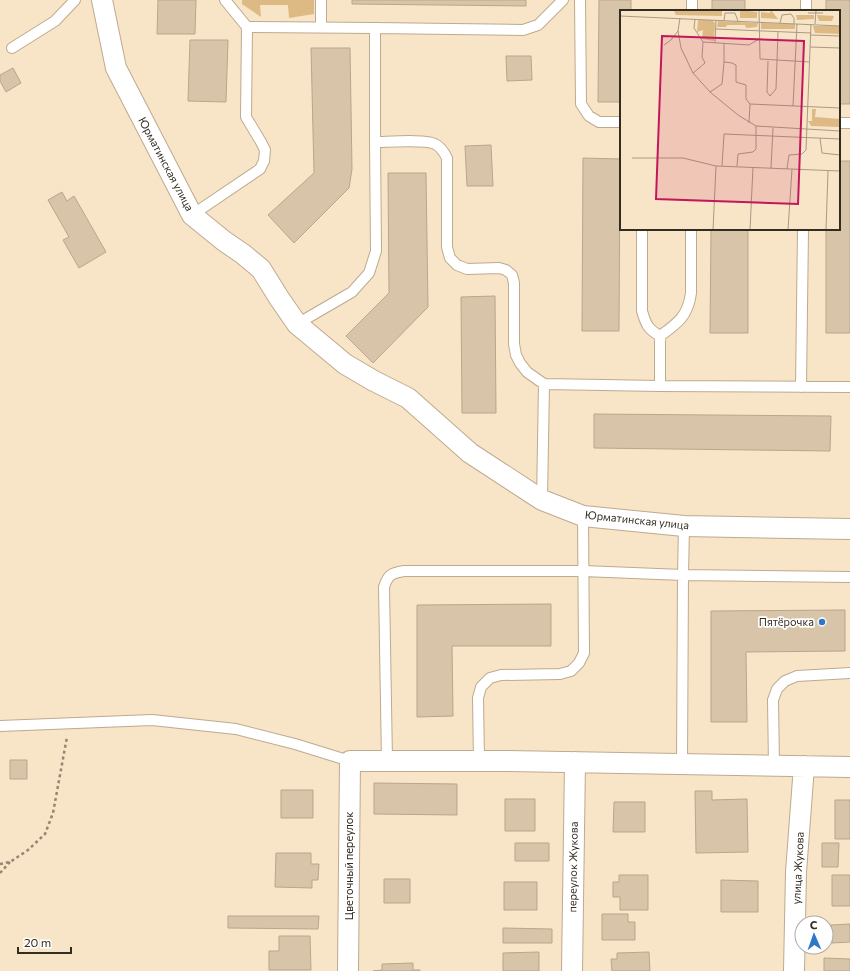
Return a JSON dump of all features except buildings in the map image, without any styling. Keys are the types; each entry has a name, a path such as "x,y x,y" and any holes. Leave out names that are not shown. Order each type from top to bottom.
{"street":[{"name":"Юрматинская улица","path":"102,0 116,68 192,215 260,269 297,324 345,364 408,398 470,453 542,500 583,516 684,526 850,529"},
{"path":"350,761 575,762 850,767"},
{"name":"Цветочный переулок","path":"348,971 350,761"},
{"name":"переулок Жукова","path":"572,971 575,762"},
{"name":"улица Жукова","path":"794,971 796,872 804,766"}],"lane":[{"path":"12,48 55,21 75,0"},
{"path":"192,215 260,169 264,161 265,150 262,142 246,117 247,27 225,0"},
{"path":"321,27 322,0"},
{"path":"247,27 522,30 538,25 563,0"},
{"path":"580,0 581,104 589,116 599,122 620,122"},
{"path":"297,324 352,292 369,273 376,251 374,28"},
{"path":"375,142 423,142 434,143 442,148 447,158 447,247 450,258 457,265 467,269 499,268 506,270 512,275 514,283 514,344 516,355 520,363 528,372 544,384 850,387"},
{"path":"642,230 642,311 645,321 651,331 660,336"},
{"path":"660,336 674,326 685,315 690,303 691,230"},
{"path":"801,387 803,230"},
{"path":"660,336 660,386"},
{"path":"542,500 544,384"},
{"path":"479,761 478,698 481,687 490,678 501,675 560,674 571,671 580,663 584,653 582,570 583,516"},
{"path":"682,764 684,526"},
{"path":"387,761 384,587 387,578 395,572 582,570 683,575 850,577"},
{"path":"774,765 773,700 778,689 785,681 797,676 850,673"},
{"path":"0,726 152,720 236,729 295,744 350,761"}],"path":[{"path":"0,873 10,862 28,850 46,834 53,813 70,723"},
{"path":"0,864 10,862"}],"shaded area":[{"path":"242,0 314,0 314,14 289,18 288,5 260,5 261,17 242,4"}],"place":[{"name":"Пятёрочка","path":"822,622"}]}
